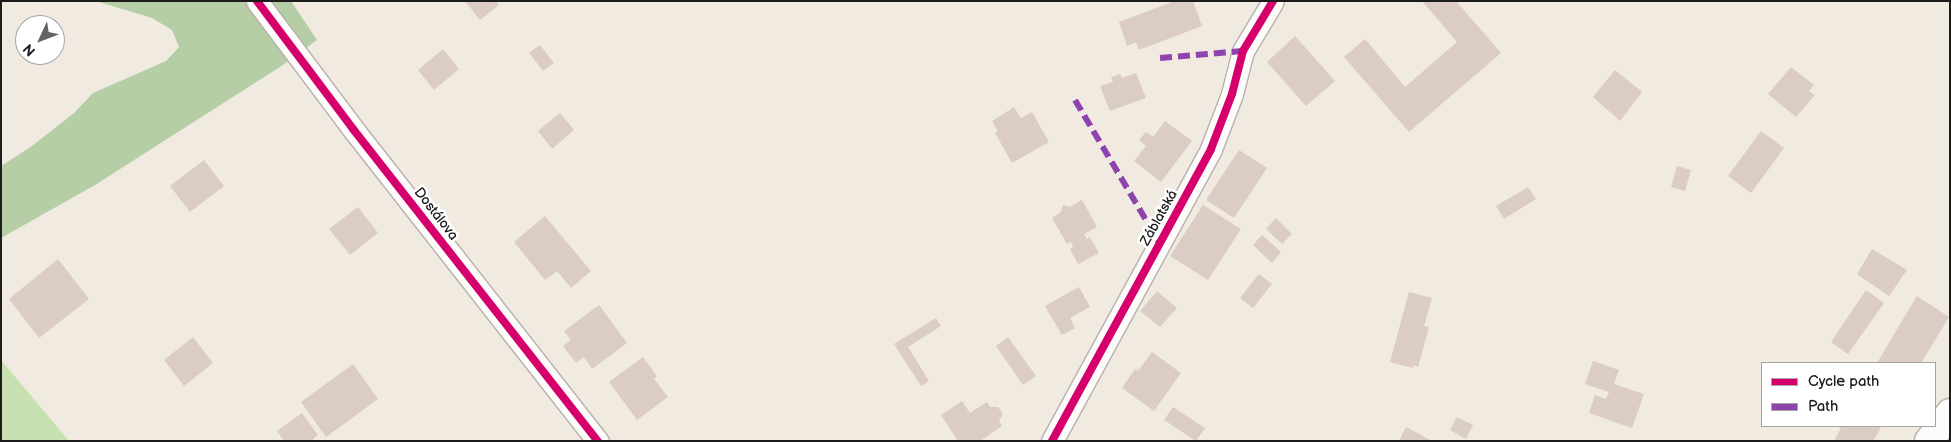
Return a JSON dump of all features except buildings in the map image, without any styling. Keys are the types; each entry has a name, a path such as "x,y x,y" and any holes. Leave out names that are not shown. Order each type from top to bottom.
{"street":[{"name":"Dostálova","path":"256,1 353,129 598,441"},
{"name":"Záblatská","path":"1052,441 1212,149 1232,94 1244,52 1273,1"},
{"path":"1929,441 1950,414"}],"green space":[{"path":"96,1 291,1 317,40 280,67 95,185 1,238 1,166 32,146 74,113 93,93 166,61 179,47 172,30 152,18"},
{"path":"1,360 69,441 1,441"}],"marked path":[{"path":"1160,58 1243,51"},
{"path":"1075,100 1159,242"}],"cycle path":[{"path":"257,1 353,129 598,441"},
{"path":"1052,441 1211,149 1232,94 1243,51 1273,1"}]}
